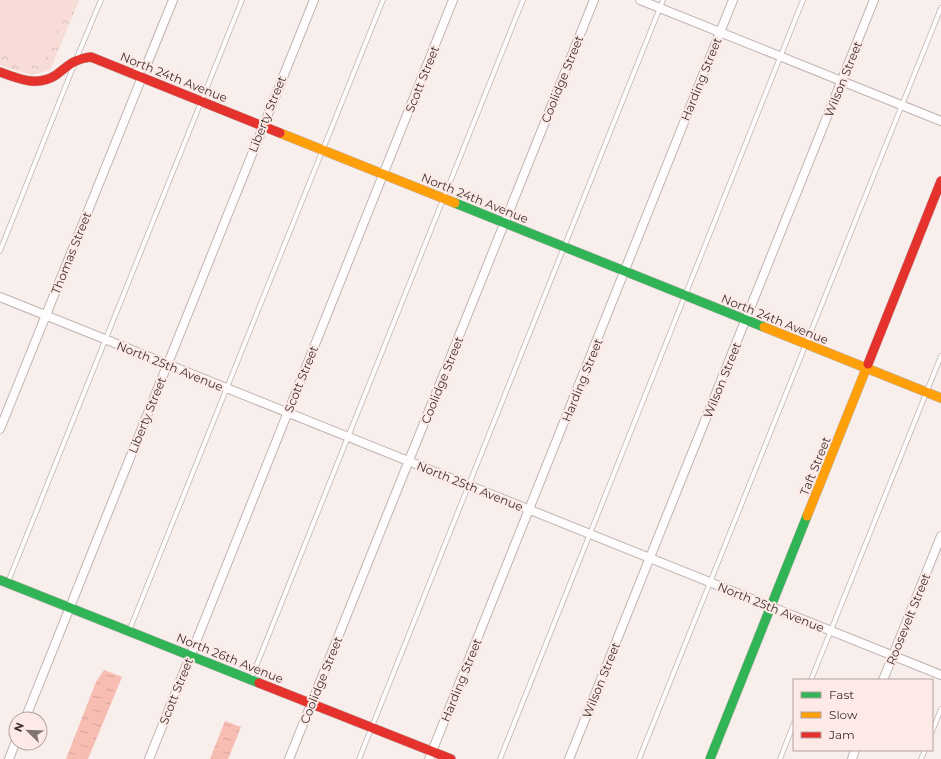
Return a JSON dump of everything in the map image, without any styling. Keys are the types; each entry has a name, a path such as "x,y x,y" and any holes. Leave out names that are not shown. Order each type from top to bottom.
{"street":[{"name":"Thomas Street","path":"0,429 46,315 137,75 147,64 174,0"},
{"name":"Liberty Street","path":"28,711 262,126 314,0"},
{"name":"Scott Street","path":"149,759 453,0"},
{"name":"Coolidge Street","path":"289,759 594,0"},
{"path":"640,0 941,121"},
{"name":"Harding Street","path":"431,755 530,511 733,0"},
{"name":"Wilson Street","path":"569,759 874,0"},
{"name":"North 24th Avenue","path":"77,59 91,57 137,75 941,398"},
{"path":"1,75 25,81 38,81 54,76 77,59"},
{"name":"Taft Street","path":"710,759 941,181"},
{"name":"North 25th Avenue","path":"0,297 167,366 941,675"},
{"name":"Roosevelt Street","path":"883,679 941,536"},
{"name":"North 26th Avenue","path":"4,582 372,727 431,755 450,759"}],"lane":[{"path":"0,251 101,0"},
{"path":"4,582 105,340 242,0"},
{"path":"129,631 383,0"},
{"path":"251,679 523,0"},
{"path":"359,759 664,0"},
{"path":"500,759 803,0"},
{"path":"639,759 941,8"},
{"path":"811,679 941,356"},
{"path":"933,729 941,709"},
{"path":"780,759 793,726"}],"green space":[{"path":"0,0 79,0 50,70 31,75 0,65"},
{"path":"0,0 70,0 41,68 0,50"}],"water":[{"path":"104,670 122,677 88,759 66,759 96,682"},
{"path":"225,721 241,727 228,759 210,759"}],"traffic: fast":[{"path":"455,203 764,327"},
{"path":"710,759 807,516"},
{"path":"0,580 259,683"}],"traffic: slow":[{"path":"280,133 455,203"},
{"path":"764,327 941,398"},
{"path":"807,516 868,364"}],"traffic: jam":[{"path":"0,72 28,81 42,81 56,75 68,65 76,61 91,57 280,133"},
{"path":"868,364 941,181"},
{"path":"259,683 451,759"}]}
